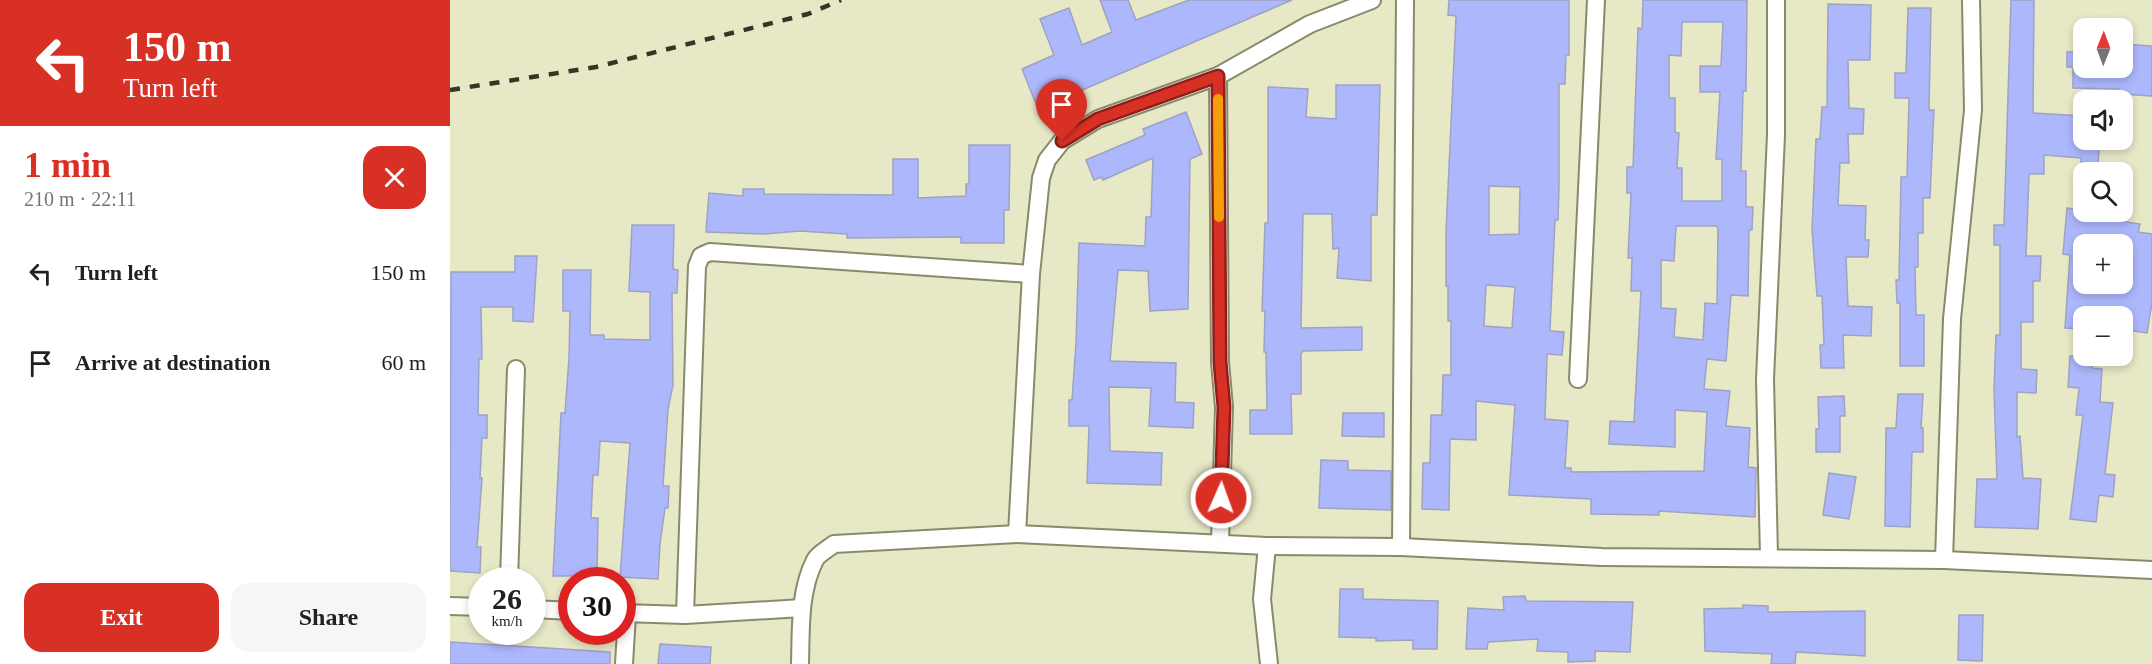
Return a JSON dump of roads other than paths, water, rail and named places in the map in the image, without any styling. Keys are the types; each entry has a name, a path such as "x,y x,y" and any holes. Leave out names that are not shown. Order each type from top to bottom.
{"street":[{"path":"1017,534 1031,274 1041,178 1047,160 1062,141 1098,119 1218,76 1310,24 1372,0"},
{"path":"1401,547 1406,0"},
{"path":"1578,379 1596,0"},
{"path":"1769,557 1765,379 1776,135 1776,0"},
{"path":"1944,560 1952,320 1973,110 1971,0"},
{"path":"1218,76 1220,362 1224,407 1220,543"},
{"path":"685,615 697,266 701,256 710,252 1031,274"},
{"path":"509,567 516,369"},
{"path":"800,664 802,609 816,558 834,544 1017,534 1267,546 1401,547 1602,557 1944,560 2152,570"},
{"path":"1267,546 1262,599 1269,664"},
{"path":"450,606 468,607"},
{"path":"636,614 685,615 802,609"},
{"path":"624,645 624,664"}],"railway":[{"path":"450,90 596,67 808,14 841,0"}]}
